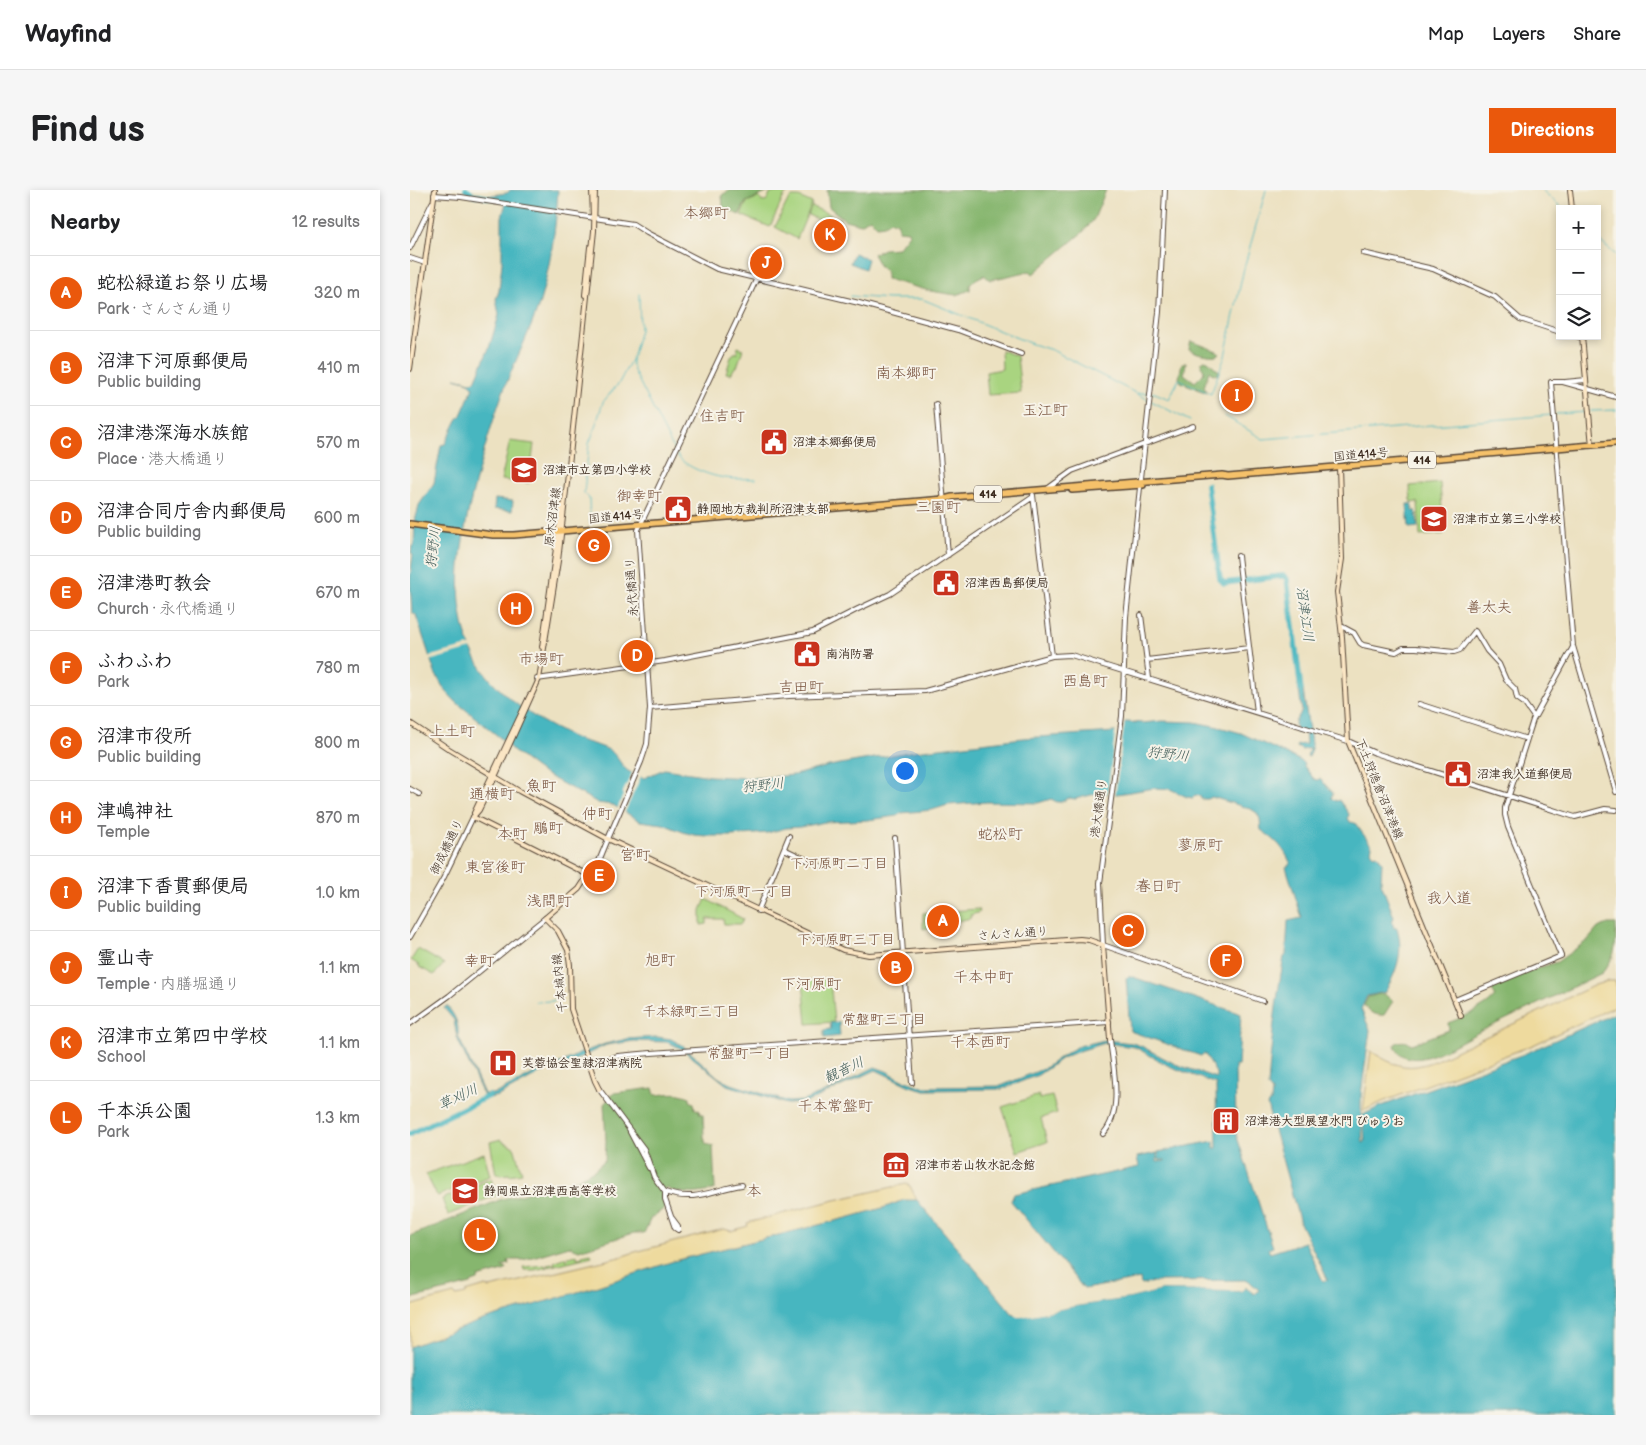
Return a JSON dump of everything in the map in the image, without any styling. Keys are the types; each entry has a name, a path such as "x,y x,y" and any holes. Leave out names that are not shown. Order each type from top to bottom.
{"highway":[{"name":"国道414号","path":"410,524 504,535 640,525 1047,489 1223,478 1339,466 1616,443"},
{"name":"国道414号","path":"944,499 1033,495 1140,483"}],"main road":[{"name":"原木沼津線","path":"493,776 538,679 560,531 594,218 594,190"},
{"path":"1570,190 1572,205"},
{"path":"410,369 435,192"},
{"path":"1582,340 1592,446"},
{"name":"下土狩徳倉沼津港線","path":"1339,466 1342,559 1337,590 1348,741 1461,1016"},
{"name":"さんさん通り","path":"410,723 493,776 608,839 820,940 850,952 869,955 1080,939 1089,940 1103,946"},
{"path":"493,776 479,810 473,817 588,875 580,889 545,918"},
{"name":"千本城内線","path":"545,918 558,932 568,950 570,1009 599,1090"},
{"name":"港大橋通り","path":"1103,946 1110,1042"}],"street":[{"name":"港大橋通り","path":"1103,946 1100,884 1122,716 1126,617 1143,445 1159,312 1165,190"},
{"path":"435,192 633,224 708,265 727,272 802,288 958,330 1021,354"},
{"path":"410,248 434,201"},
{"path":"1363,253 1433,269 1495,297 1520,319 1556,331"},
{"path":"410,258 425,263"},
{"path":"640,525 728,344 757,278"},
{"path":"1586,380 1551,382 1573,646 1616,792"},
{"path":"1563,382 1616,397"},
{"path":"936,404 948,555"},
{"path":"1047,489 1072,471 1193,426"},
{"path":"538,679 647,664 814,632 890,594 1033,495 1052,656"},
{"name":"永代橋通り","path":"588,875 599,860 619,817 642,762 647,744 650,708 638,530 640,525"},
{"path":"1238,556 1257,712"},
{"path":"1141,615 1149,678"},
{"path":"1341,626 1354,633 1360,644 1396,652 1403,648 1458,651 1475,631 1487,651 1499,664 1506,680 1514,689 1517,698 1526,705 1534,717"},
{"path":"1455,1000 1561,956 1508,827 1505,815 1508,796 1534,717 1573,646"},
{"path":"1147,660 1249,648"},
{"path":"650,708 789,696 925,691 1052,656 1071,655 1311,729 1348,741 1375,753 1575,817 1605,809 1616,810"},
{"path":"1419,704 1527,739"},
{"path":"410,790 419,794"},
{"name":"御成橋通り","path":"410,938 443,879 473,817"},
{"path":"758,910 789,836"},
{"path":"895,838 912,1083"},
{"path":"784,849 820,866"},
{"path":"410,1024 449,996 545,918"},
{"path":"1103,946 1263,1001"},
{"path":"590,1064 618,1056 689,1050 1109,1022"},
{"name":"港大橋通り","path":"1102,1134 1112,1121 1115,1108 1110,1042"},
{"path":"599,1090 629,1129 632,1138 657,1182 666,1192 696,1196 726,1187 742,1185"},
{"path":"666,1192 665,1199 672,1218"}],"green space":[{"path":"730,190 773,190 746,202 739,215 723,207 722,195"},
{"path":"791,190 784,196 770,227 741,215 747,202 759,197 762,202 767,200 770,194 782,193"},
{"path":"827,190 1106,190 1094,219 1084,231 1033,274 1030,271 990,280 984,275 970,285 970,290 956,295 930,291 886,279 886,270 880,267 873,254 884,249 898,248 909,234 908,231 899,230 897,222 890,221 884,225 877,226 870,218 861,224 845,220 829,207"},
{"path":"792,197 799,197 812,203 797,239 775,227 787,202"},
{"path":"811,206 840,219 837,228 808,215"},
{"path":"1191,341 1220,353 1218,355 1211,355 1196,352 1189,349"},
{"path":"738,347 743,349 737,367 735,367 731,374 726,373 731,357 734,353 737,353"},
{"path":"1001,350 1017,356 1021,393 988,395 986,372 1002,369"},
{"path":"1204,360 1208,361 1219,371 1218,375 1209,371 1204,387 1207,393 1181,382 1179,378 1182,363 1186,363 1184,374 1195,382 1203,374 1204,371 1201,364"},
{"path":"510,441 534,444 529,483 501,480"},
{"path":"1440,483 1444,534 1420,536 1418,502 1411,503 1410,486"},
{"path":"706,899 743,919 741,924 724,924 723,919 707,919 707,924 701,925 701,910"},
{"path":"979,909 980,912 971,915 971,918 923,929 923,913"},
{"path":"1608,924 1616,924 1615,946 1613,956 1602,973 1437,1053 1422,1058 1413,1058 1405,1057 1396,1048 1395,1044 1399,1042 1412,1044 1449,1030 1448,1023 1474,1012 1492,1000 1495,996 1492,989 1494,987 1529,971 1557,962 1588,940 1598,928"},
{"path":"418,949 444,964 434,975 411,960"},
{"path":"830,978 834,1022 807,1024 803,981"},
{"path":"1384,994 1393,1001 1384,1015 1372,1013 1364,1005 1368,997"},
{"path":"653,1088 655,1095 676,1093 690,1097 690,1101 694,1103 695,1109 699,1110 700,1114 703,1114 706,1144 713,1146 715,1189 690,1193 666,1188 663,1196 665,1208 651,1218 644,1233 634,1233 579,1250 569,1246 523,1260 508,1260 509,1264 502,1266 507,1268 506,1270 478,1278 478,1280 471,1284 410,1299 410,1236 502,1199 574,1181 594,1170 605,1160 604,1104 614,1093"},
{"path":"1039,1095 1039,1099 1052,1096 1057,1113 1041,1118 1047,1142 1017,1152 1002,1107"},
{"path":"501,1139 514,1147 522,1173 496,1174 490,1142"},
{"path":"484,1153 490,1176 437,1196 426,1174"},
{"path":"491,1179 497,1195 448,1215 442,1199"},
{"path":"591,1253 592,1256 535,1270 524,1270 523,1267 545,1265 546,1267 548,1266 547,1264 552,1263 555,1265 554,1262 565,1257 566,1260 568,1257 577,1255 577,1258"}],"sand":[{"path":"1616,981 1616,1006 1533,1045 1382,1102 1363,1111 1371,1051 1398,1065 1411,1067 1424,1065 1595,985"},
{"path":"906,1184 910,1186 917,1200 898,1202 847,1218 674,1261 595,1287 483,1320 410,1347 410,1306 454,1294 456,1296 466,1294 466,1292 486,1286 490,1288 620,1257 724,1229 731,1231 748,1226 747,1223"}],"water":[{"name":"狩野川","path":"510,190 558,190 552,248 539,305 504,389 473,491 462,547 460,603 465,631 474,656 499,689 530,714 553,728 609,750 632,773 644,778 664,769 710,776 749,778 794,775 829,766 915,751 1023,738 1115,732 1125,722 1162,721 1194,722 1241,733 1301,761 1314,779 1320,779 1333,793 1331,798 1336,801 1339,800 1349,814 1350,822 1355,823 1372,846 1371,851 1374,855 1377,854 1382,862 1381,883 1394,917 1392,922 1394,928 1397,928 1399,937 1400,945 1396,969 1385,992 1367,996 1361,1009 1370,1030 1361,1094 1363,1143 1365,1142 1363,1115 1379,1107 1524,1054 1616,1013 1616,1415 410,1415 410,1347 483,1320 595,1287 674,1261 847,1218 904,1200 917,1200 1012,1313 1020,1317 1130,1298 1162,1290 1241,1291 1246,1287 1254,1294 1259,1290 1248,1280 1161,1281 1141,1285 1140,1279 1084,1289 1011,1201 1014,1194 1139,1167 1137,1157 1157,1153 1157,1162 1165,1161 1159,1160 1158,1152 1214,1141 1214,1148 1217,1148 1216,1084 1169,1066 1135,1047 1105,1043 1079,1051 1062,1058 1038,1075 1002,1089 925,1090 910,1086 876,1070 805,1103 787,1104 727,1085 682,1049 668,1042 634,1041 606,1045 569,1063 555,1066 498,1096 485,1099 457,1038 454,1020 444,1008 447,1006 456,1020 458,1036 484,1094 499,1092 542,1069 605,1044 627,1039 657,1037 671,1039 683,1046 718,1077 728,1083 789,1102 803,1101 832,1089 875,1067 923,1087 1001,1086 1043,1069 1079,1046 1105,1040 1141,1046 1175,1064 1216,1078 1216,1073 1205,1054 1201,1056 1130,1031 1126,978 1130,976 1241,1014 1238,1065 1235,1065 1236,1134 1273,1247 1268,1249 1270,1253 1305,1242 1323,1281 1328,1280 1300,1223 1267,1105 1271,1102 1272,1092 1268,1087 1274,1022 1284,957 1286,955 1288,921 1302,918 1286,867 1291,864 1279,845 1261,830 1260,819 1257,813 1251,809 1212,797 1201,799 1200,796 1195,795 1193,798 1170,789 1155,788 1117,794 1099,793 1075,799 1069,798 1061,802 1051,799 1038,803 987,802 948,805 932,810 901,813 897,816 868,820 825,822 767,833 708,836 694,835 663,824 640,821 613,805 598,803 541,772 513,751 504,741 455,701 444,689 435,673 416,615 412,612 410,580 415,521 419,505 434,483 441,445 445,444 472,390 473,387 467,381 475,381 489,348 499,315 496,299 499,291 502,263 502,217 506,203 492,195 507,193"},
{"path":"854,253 868,259 865,269 850,263"},
{"path":"495,499 513,501 512,511 494,509"},
{"path":"1407,504 1412,504 1413,511 1416,511 1418,527 1409,528"},
{"path":"1298,684 1302,684 1312,749 1309,757 1307,756 1310,748 1302,750 1297,747 1297,745 1306,744 1305,732 1296,733 1295,722 1302,711"},
{"path":"839,1022 840,1036 824,1038 824,1030 831,1029 830,1023"}],"pier":[{"path":"473,645 475,648 428,661 427,657"},
{"path":"1125,719 1115,796 1107,796 1116,727"},
{"path":"633,771 642,774 624,814 617,810"},
{"path":"916,1198 919,1198 1018,1314 1130,1296 1162,1288 1240,1288 1244,1285 1246,1287 1241,1291 1162,1290 1130,1298 1017,1317"}],"waterway":[{"path":"466,190 474,195 510,201"},
{"path":"1138,393 1155,393 1169,399 1179,379 1211,394 1225,356 1244,268 1266,190"},
{"path":"1542,190 1559,205"},
{"path":"1601,242 1616,255"},
{"path":"590,522 589,498 584,493 589,443 603,402 619,383 632,358 640,330 639,294"},
{"path":"850,296 922,299 1032,344 1052,350 1190,421"},
{"path":"632,359 634,371 674,450"},
{"path":"1591,411 1616,410"},
{"path":"1556,414 1587,412"},
{"path":"1225,416 1263,439 1552,415"},
{"path":"676,453 683,462 709,474 729,478 756,479"},
{"name":"沼津江川","path":"1207,485 1220,579 1224,583 1281,576 1287,579 1301,690"},
{"path":"535,1002 552,1001 559,998"},
{"name":"草刈川","path":"410,1134 489,1096"}],"place":[{"name":"沼津市立第四中学校","path":"830,235"},
{"name":"霊山寺","path":"766,263"},
{"name":"沼津下香貫郵便局","path":"1237,396"},
{"name":"沼津本郷郵便局","path":"774,442"},
{"name":"沼津市立第四小学校","path":"524,470"},
{"name":"静岡地方裁判所沼津支部","path":"678,509"},
{"name":"沼津市立第三小学校","path":"1434,519"},
{"name":"沼津市役所","path":"594,546"},
{"name":"沼津西島郵便局","path":"946,583"},
{"name":"津嶋神社","path":"516,609"},
{"name":"南消防署","path":"807,654"},
{"name":"沼津合同庁舎内郵便局","path":"637,656"},
{"name":"沼津我入道郵便局","path":"1458,774"},
{"name":"沼津港町教会","path":"599,876"},
{"name":"蛇松緑道お祭り広場","path":"943,921"},
{"name":"沼津港深海水族館","path":"1128,931"},
{"name":"ふわふわ","path":"1226,961"},
{"name":"沼津下河原郵便局","path":"896,968"},
{"name":"芙蓉協会聖隷沼津病院","path":"503,1063"},
{"name":"沼津港大型展望水門 びゅうお","path":"1226,1121"},
{"name":"沼津市若山牧水記念館","path":"896,1165"},
{"name":"静岡県立沼津西高等学校","path":"465,1191"},
{"name":"千本浜公園","path":"480,1235"}],"district":[{"name":"本郷町","path":"706,213"},
{"name":"南本郷町","path":"906,373"},
{"name":"玉江町","path":"1045,410"},
{"name":"住吉町","path":"722,416"},
{"name":"御幸町","path":"639,496"},
{"name":"三園町","path":"938,507"},
{"name":"善太夫","path":"1489,607"},
{"name":"市場町","path":"541,659"},
{"name":"西島町","path":"1085,681"},
{"name":"吉田町","path":"801,687"},
{"name":"上土町","path":"452,731"},
{"name":"魚町","path":"541,786"},
{"name":"通横町","path":"492,794"},
{"name":"仲町","path":"597,814"},
{"name":"鵰町","path":"548,828"},
{"name":"本町","path":"512,834"},
{"name":"蛇松町","path":"1000,834"},
{"name":"蓼原町","path":"1200,845"},
{"name":"宮町","path":"635,855"},
{"name":"下河原町二丁目","path":"839,863"},
{"name":"東宮後町","path":"495,867"},
{"name":"春日町","path":"1158,886"},
{"name":"下河原町一丁目","path":"744,891"},
{"name":"我入道","path":"1449,898"},
{"name":"浅間町","path":"549,901"},
{"name":"下河原町三丁目","path":"846,939"},
{"name":"旭町","path":"660,960"},
{"name":"幸町","path":"479,961"},
{"name":"千本中町","path":"983,977"},
{"name":"下河原町","path":"811,984"},
{"name":"千本緑町三丁目","path":"691,1011"},
{"name":"常盤町三丁目","path":"884,1019"},
{"name":"千本西町","path":"980,1042"},
{"name":"常盤町一丁目","path":"749,1053"},
{"name":"千本常盤町","path":"835,1106"},
{"name":"本","path":"754,1191"}],"water label":[{"name":"観音川","path":"844,1070"}]}
